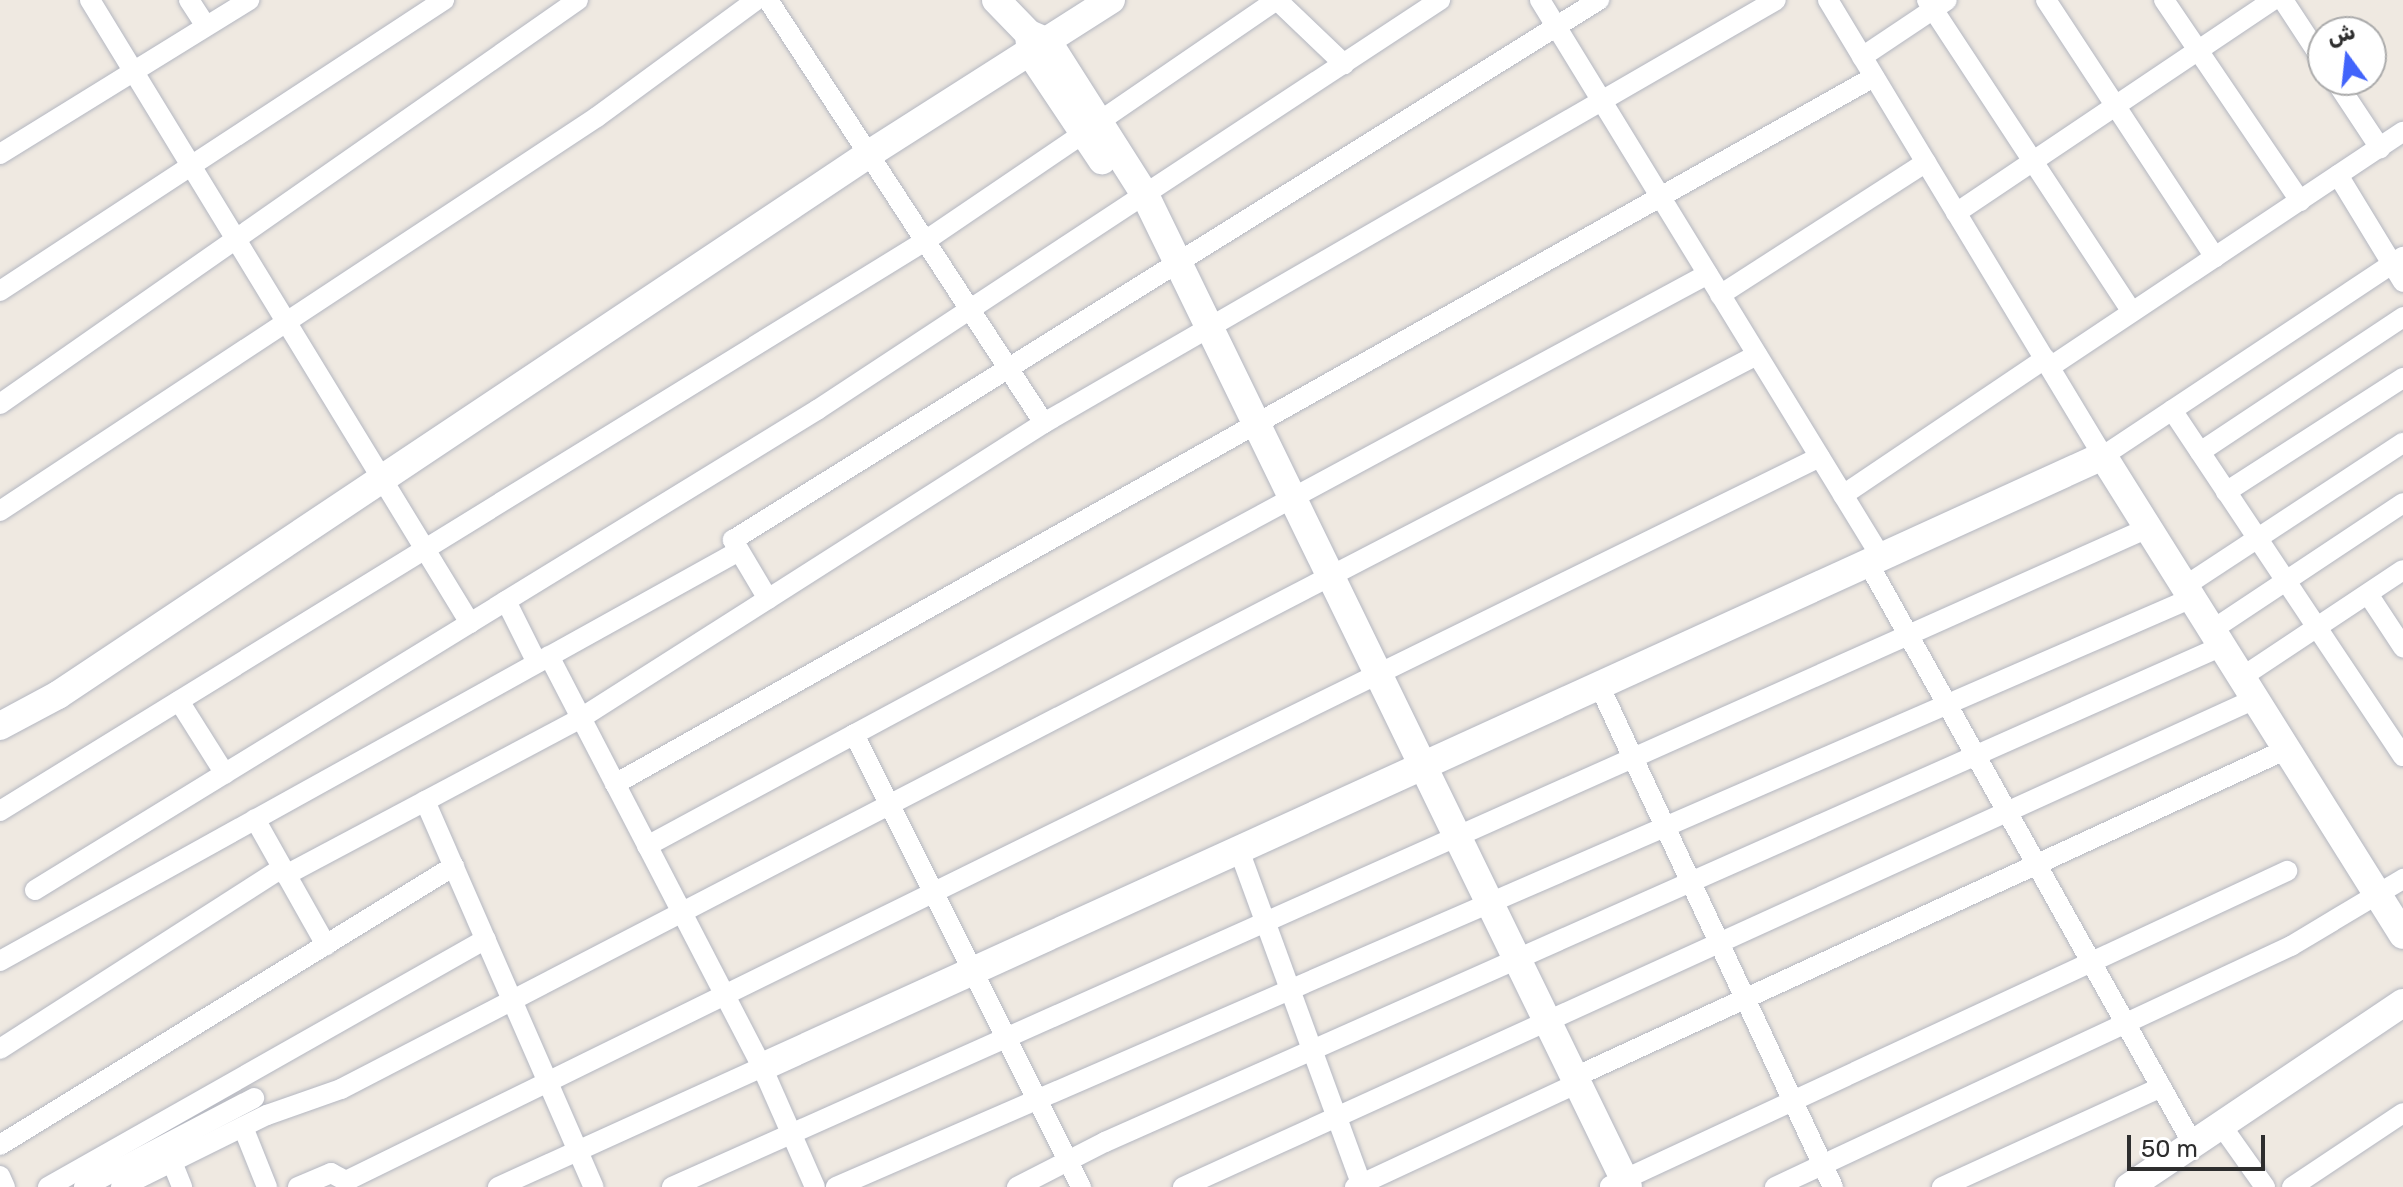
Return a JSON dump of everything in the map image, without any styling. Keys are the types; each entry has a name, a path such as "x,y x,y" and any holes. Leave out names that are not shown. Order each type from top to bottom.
{"street":[{"path":"90,0 470,623"},
{"path":"189,0 206,26"},
{"path":"0,154 249,0"},
{"path":"0,291 444,0"},
{"path":"0,404 578,0"},
{"path":"0,511 597,117 756,0"},
{"path":"768,0 1044,423"},
{"path":"996,0 1036,43 1137,199 1540,1025 1572,1084 1618,1185 2287,871"},
{"path":"0,726 58,695 1036,43 1111,0"},
{"path":"0,811 925,241 1277,0 1344,64"},
{"path":"35,890 506,601 970,309 1439,0"},
{"path":"1540,0 1843,495 1908,635 2193,1144"},
{"path":"768,599 733,540 1599,0"},
{"path":"0,1049 284,871 581,718 1044,423 1776,0"},
{"path":"1828,0 2103,456 2403,935"},
{"path":"2046,0 2215,257"},
{"path":"2164,0 2300,201"},
{"path":"1956,213 2273,0"},
{"path":"2283,0 2307,37"},
{"path":"1862,57 1936,3 2033,161 2132,312"},
{"path":"615,784 1874,77"},
{"path":"2346,96 2380,148"},
{"path":"1843,495 2132,312 2403,132"},
{"path":"1720,295 1926,162"},
{"path":"498,1187 2103,456 2400,268 2338,175"},
{"path":"647,846 1708,274"},
{"path":"2200,452 2403,317"},
{"path":"121,1187 243,1127 341,1089 1757,355"},
{"path":"2226,492 2403,378"},
{"path":"2172,410 2403,756"},
{"path":"836,1187 1035,1096 1946,704 2188,592 2258,538 2403,443"},
{"path":"298,1187 331,1173 346,1181 1820,457"},
{"path":"1017,1187 1312,1050 1976,756 2217,638 2286,581 2403,503"},
{"path":"672,1187 2148,528"},
{"path":"0,961 739,551"},
{"path":"1183,1187 2007,812 2248,688 2317,627 2403,570"},
{"path":"2368,594 2401,640"},
{"path":"506,601 581,718 762,1067 815,1187"},
{"path":"1599,685 1833,1187"},
{"path":"179,701 225,774"},
{"path":"854,734 1081,1187"},
{"path":"1239,850 1337,1117 1359,1186 1745,999 2287,749"},
{"path":"425,801 594,1187"},
{"path":"255,819 326,945"},
{"path":"0,1145 454,866"},
{"path":"1775,1187 2124,1021 2291,946 2403,879"},
{"path":"48,1187 486,939"},
{"path":"2129,1187 2403,1003"},
{"path":"1942,1187 2161,1087"},
{"path":"84,1187 254,1098"},
{"path":"2292,1187 2403,1113"},
{"path":"2221,1125 2265,1187"},
{"path":"243,1127 267,1187"},
{"path":"172,1162 182,1187"},
{"path":"0,1176 5,1187"}]}
